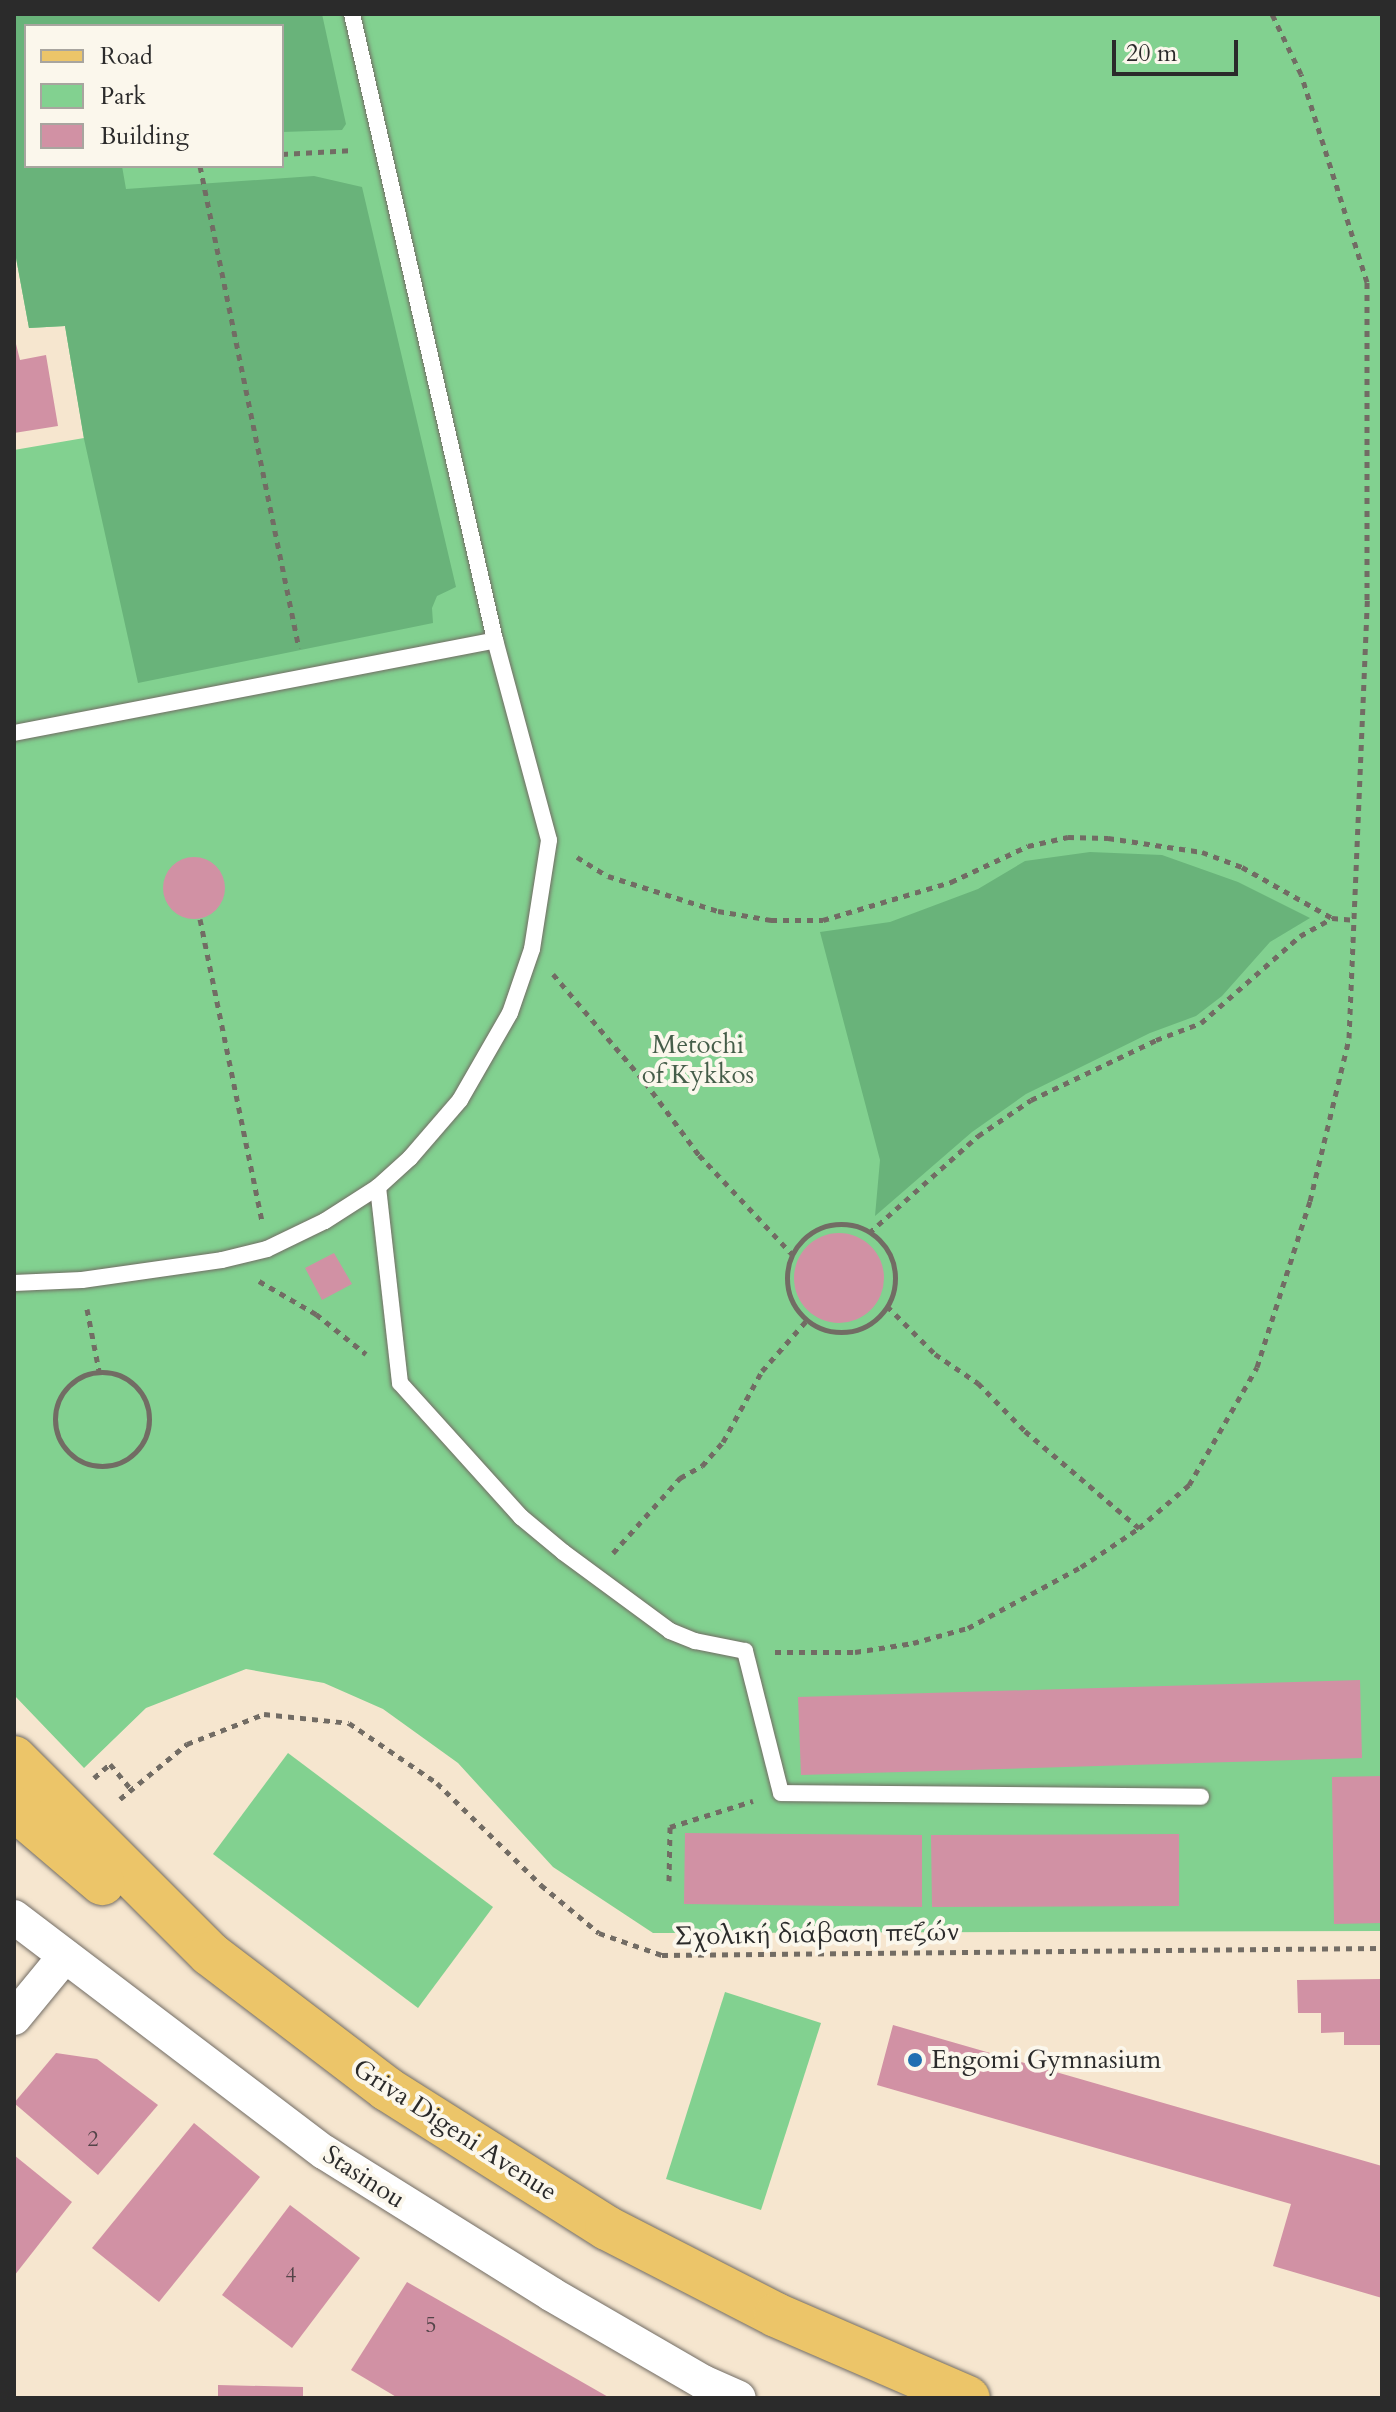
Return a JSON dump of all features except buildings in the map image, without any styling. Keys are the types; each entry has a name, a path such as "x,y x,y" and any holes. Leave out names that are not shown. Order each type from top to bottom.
{"main road":[{"name":"Griva Digeni Avenue","path":"14,1758 210,1954 387,2089 607,2228 776,2315 968,2398"},
{"name":"Griva Digeni Avenue","path":"14,1808 199,1967 404,2125 572,2232 780,2336 923,2398"}],"street":[{"name":"Stasinou","path":"14,1917 324,2152 702,2390 739,2398"},
{"path":"14,2018 65,1956"}],"lane":[{"path":"14,1283 82,1280 222,1260 267,1249 325,1221 378,1187 410,1158 460,1100 510,1013 532,949 549,840 495,640 352,14"},
{"path":"14,733 495,640"},
{"path":"378,1187 400,1383 521,1517 594,1575 670,1631 695,1641 745,1651 781,1793 1201,1797"}],"path":[{"path":"745,1651 855,1652 913,1643 968,1628 1081,1567 1139,1528 1189,1485 1257,1367 1310,1201 1349,1038 1367,600 1367,282 1301,74 1272,14"},
{"path":"284,154 383,148"},
{"path":"200,168 305,677"},
{"path":"549,840 608,876 718,911 771,920 823,920 871,908 951,882 1028,846 1068,837 1156,843 1202,852 1242,867 1332,918 1353,920"},
{"path":"869,1233 978,1136 1031,1100 1156,1040 1201,1023 1300,936 1332,918"},
{"path":"200,919 267,1249"},
{"path":"532,949 645,1082 699,1155 793,1255"},
{"path":"839,1224 862,1228 881,1241 892,1261 895,1284 887,1306 876,1320 860,1329 842,1332 823,1329 807,1320 793,1304 787,1284 793,1255 799,1243 817,1229 839,1224"},
{"path":"222,1260 316,1314 400,1383"},
{"path":"82,1280 99,1371"},
{"path":"887,1306 935,1354 978,1383 1025,1431 1139,1528"},
{"path":"594,1575 680,1478 702,1466 713,1454 762,1371 807,1320"},
{"path":"99,1371 115,1373 130,1380 148,1406 146,1437 126,1460 111,1465 94,1465 78,1459 57,1432 55,1415 60,1398 84,1375 99,1371"},
{"name":"Σχολική διάβαση πεζών","path":"120,1799 187,1744 264,1714 349,1723 437,1783 541,1885 599,1933 662,1955 1382,1948"},
{"path":"110,1764 132,1790"},
{"path":"669,1881 670,1827 781,1793"}],"green space":[{"name":"Metochi of Kykkos","path":"14,14 1382,14 1382,1931 653,1933 553,1867 458,1763 383,1709 324,1683 246,1669 146,1708 84,1768 14,1695 14,450 84,438 65,326 29,328 14,247"},
{"path":"14,14 322,14 346,124 342,130 284,132 284,24 24,24 24,168 122,168 126,189 314,176 362,187 456,587 437,596 432,608 433,623 138,683 84,439 65,326 29,328 14,247"},
{"path":"1090,852 1162,855 1238,882 1310,918 1270,942 1222,996 1196,1016 1150,1033 1026,1094 972,1132 875,1216 880,1160 820,932 890,922 978,889 1025,861"},
{"path":"288,1753 493,1907 418,2008 213,1854"},
{"path":"725,1992 821,2023 761,2210 666,2179"}],"place":[{"name":"Engomi Gymnasium","path":"915,2060"}]}
